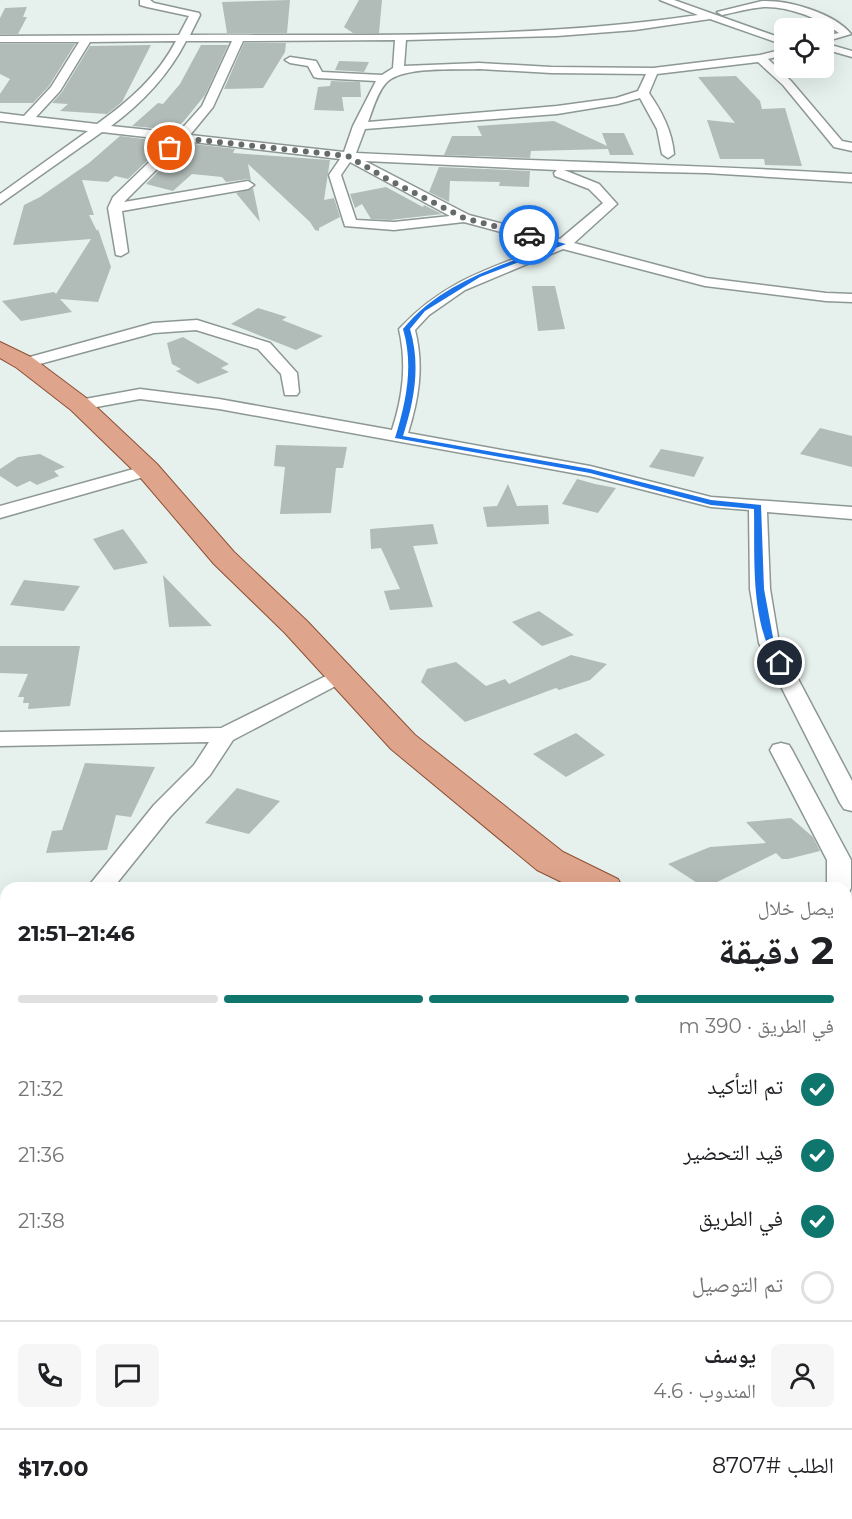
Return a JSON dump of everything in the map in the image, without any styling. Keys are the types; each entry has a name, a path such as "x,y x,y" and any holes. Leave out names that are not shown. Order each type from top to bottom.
{"main road":[{"path":"8,356 80,405 148,470 224,558 296,627 403,742 550,861 593,882"}],"street":[{"path":"0,200 133,104 163,72 195,15 188,11 159,9 144,3 145,0"},
{"path":"665,0 774,30"},
{"path":"687,0 774,38"},
{"path":"0,39 86,39 156,44 181,38 495,37 646,27 751,6 785,6 818,18"},
{"path":"834,24 846,34 834,37"},
{"path":"398,70 401,37"},
{"path":"121,252 115,208 120,197 181,138 207,107 239,38"},
{"path":"26,121 56,89 86,39"},
{"path":"834,49 852,54"},
{"path":"464,218 402,228 350,223 335,175 348,156 358,126 376,88 384,78 398,70 479,66 551,70 653,70 774,54"},
{"path":"834,57 852,62"},
{"path":"760,58 787,83 838,144 852,147"},
{"path":"290,60 312,63 318,75 384,78"},
{"path":"133,85 149,71 147,69"},
{"path":"358,126 557,110 618,101 643,93 653,70"},
{"path":"643,93 657,114 667,139 668,154"},
{"path":"39,156 109,106"},
{"path":"0,117 98,130 348,156 544,166 706,169 852,178"},
{"path":"348,156 387,179 464,218 705,282 826,297 852,298"},
{"path":"398,438 410,401 413,350 407,329 423,310 478,275 563,244 610,204 602,190 588,182 544,166"},
{"path":"115,208 248,185"},
{"path":"8,356 153,328 196,325 264,346 289,373 291,392"},
{"path":"80,405 140,394 219,404 590,471 711,502 852,513"},
{"path":"0,512 148,470"},
{"path":"758,507 760,589 769,643 852,803"},
{"path":"0,739 225,735 340,675"},
{"path":"104,882 162,811 202,771 225,735"},
{"path":"782,750 839,860 839,882"}],"building":[{"path":"290,0 287,33 227,33 222,2"},
{"path":"359,0 382,0 379,33 353,33 344,27"},
{"path":"27,7 23,17 27,17 18,34 0,34 0,18 5,8"},
{"path":"244,43 286,43 285,52 263,88 224,89"},
{"path":"0,44 75,44 49,86 33,103 0,103 0,94 10,79 0,74"},
{"path":"151,45 122,102 107,114 60,111 68,104 52,103 62,92 90,46"},
{"path":"201,45 228,45 205,95 184,121 173,130 132,126 158,103 163,104 180,84"},
{"path":"339,61 369,62 364,72 335,70"},
{"path":"736,76 760,101 762,109 785,108 802,166 765,165 764,159 720,159 707,120 735,123 698,77"},
{"path":"331,81 360,82 361,97 342,97 344,111 314,110 318,87 330,86"},
{"path":"554,121 607,146 602,133 624,133 634,155 610,155 608,149 531,151 530,158 444,155 452,136 482,136 477,126"},
{"path":"120,136 167,142 128,179 115,176 108,182 82,180 94,215 89,215 97,231 98,229 111,267 98,302 60,299 72,312 21,321 2,301 54,292 56,294 91,239 13,245 24,205 40,197 89,163"},
{"path":"186,143 235,149 233,153 330,160 324,200 334,198 340,217 319,228 319,231 315,230 310,222 248,164 251,181 248,179 226,182 222,177 192,174 173,191 146,184"},
{"path":"439,167 530,171 529,187 499,186 500,182 450,181 449,202 429,192"},
{"path":"386,187 423,207 424,205 442,214 390,220 371,219 362,204 355,208 350,194"},
{"path":"253,188 260,222 236,193"},
{"path":"532,286 555,286 565,329 538,331"},
{"path":"258,308 287,317 282,320 323,336 296,350 231,324"},
{"path":"183,337 229,364 221,368 229,372 198,384 176,371 181,369 172,364 167,343"},
{"path":"820,428 852,436 852,467 800,454"},
{"path":"276,445 347,447 343,468 336,468 331,513 280,514 285,467 274,466"},
{"path":"661,449 704,457 694,477 649,467"},
{"path":"40,454 65,467 54,471 59,476 37,485 30,481 17,487 0,476 0,469 18,457"},
{"path":"577,479 616,488 598,513 562,504"},
{"path":"508,484 517,506 548,505 549,524 487,527 483,507 497,506"},
{"path":"433,524 438,544 413,546 433,607 390,610 384,591 400,589 381,548 371,549 370,529"},
{"path":"123,529 148,563 114,570 93,539"},
{"path":"163,575 212,626 169,627"},
{"path":"24,580 80,586 64,611 10,605"},
{"path":"539,611 574,635 542,646 512,622"},
{"path":"0,646 80,646 70,706 28,709 29,703 23,703 24,697 18,697 28,674 0,673"},
{"path":"571,655 607,664 590,680 559,690 556,688 465,722 421,682 427,669 456,662 486,686 505,679 509,684"},
{"path":"576,733 605,755 566,777 533,754"},
{"path":"85,763 155,767 131,817 116,815 107,850 46,853 52,831 62,830"},
{"path":"237,788 280,801 249,834 205,823"},
{"path":"791,818 813,837 820,851 788,859 782,859 776,853 717,882 696,882 668,864 710,847 766,843 746,822"}],"way so far":[{"path":"170,148 181,138 348,156 387,179 464,218 529,235"}],"route":[{"path":"529,235 563,244 478,275 423,310 407,329 413,350 410,401 398,438 590,471 711,502 758,507 760,589 769,643 780,663"}]}
